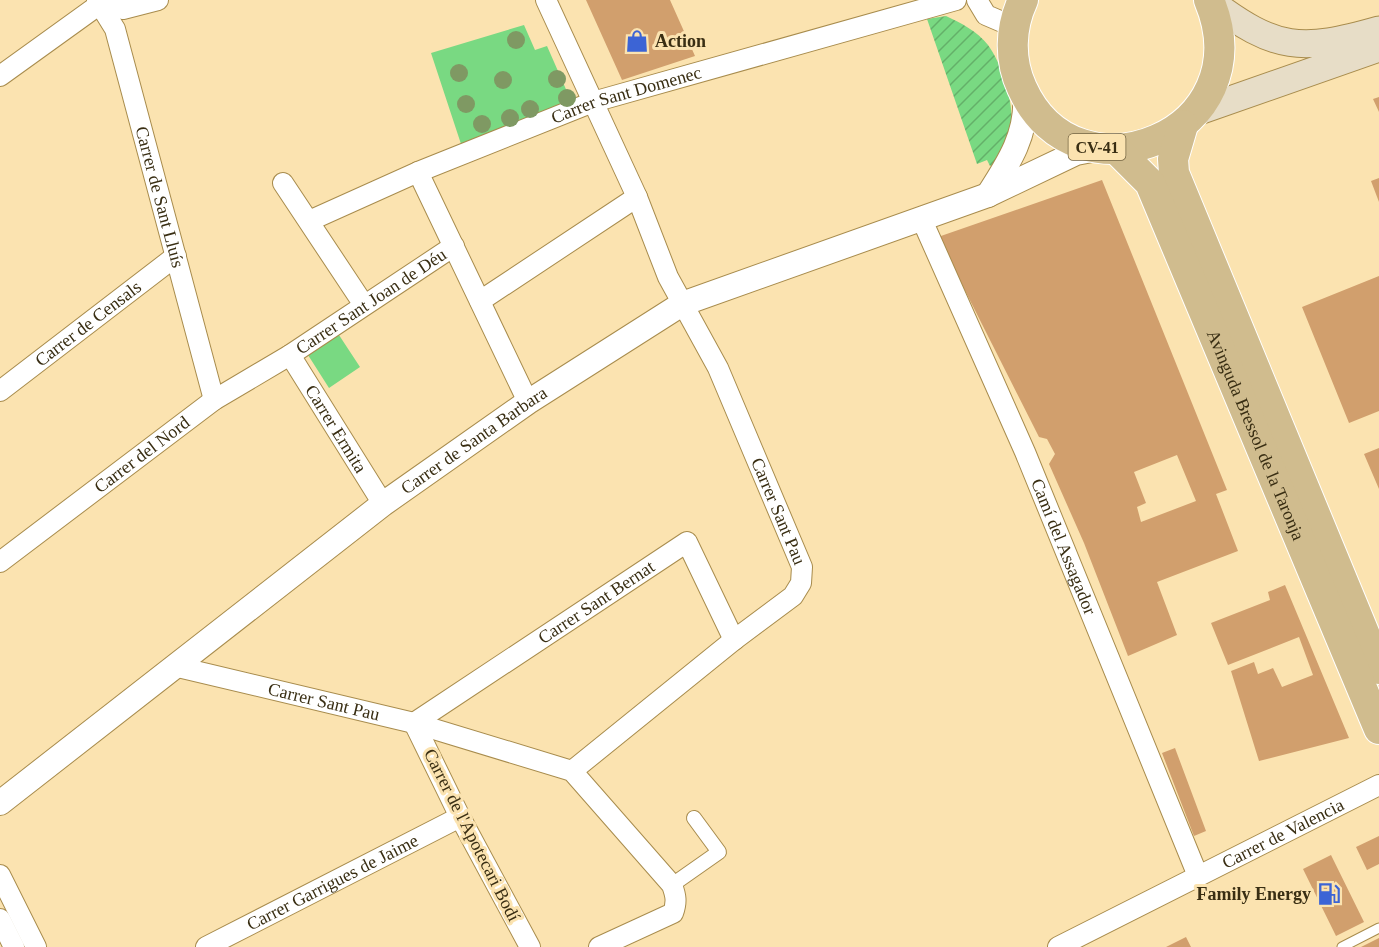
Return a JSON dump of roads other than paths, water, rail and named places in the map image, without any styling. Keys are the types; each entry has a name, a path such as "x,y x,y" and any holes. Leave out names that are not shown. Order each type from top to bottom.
{"main road":[{"path":"1210,1 1253,32 1290,44 1335,43 1379,30"},
{"name":"Avinguda Bressol de la Taronja","path":"1210,1 1220,39 1219,58 1211,87 1190,119 1173,159 1174,173 1379,669"},
{"name":"CV-41","path":"1018,14 1013,62 1025,95 1049,125 1065,136 1110,149 1152,143 1190,119"},
{"path":"1190,119 1379,48"},
{"name":"Avinguda Bressol de la Taronja","path":"1110,149 1150,183 1379,729"}],"street":[{"path":"0,76 99,1 123,9 158,0"},
{"name":"Carrer Sant Pau","path":"178,667 414,723 572,771 734,640 793,596 801,583 802,567 718,368 682,304 637,197 546,0"},
{"name":"Carrer Sant Domenec","path":"309,221 418,172 593,102 956,0"},
{"path":"977,0 986,15 1018,14"},
{"name":"Carrer de Sant Lluís","path":"99,1 115,29 214,400"},
{"path":"988,195 1020,139 1026,108 1025,95"},
{"name":"Carrer de Santa Barbara","path":"0,803 9,790 178,667 383,504 528,402 682,304 988,195 1076,153 1110,149"},
{"name":"Carrer Sant Joan de Déu","path":"418,172 528,402"},
{"path":"283,183 364,305"},
{"path":"480,301 637,197"},
{"name":"Camí del Assagador","path":"922,220 1025,453 1198,876"},
{"name":"Carrer Sant Joan de Déu","path":"290,355 454,246"},
{"name":"Carrer de Censals","path":"0,391 176,256"},
{"name":"Carrer del Nord","path":"0,562 214,400 290,355"},
{"name":"Carrer Ermita","path":"290,355 383,504"},
{"name":"Carrer Sant Bernat","path":"414,723 687,542 734,640"},
{"name":"Carrer de l'Apotecari Bodí","path":"414,723 460,818 530,947"},
{"path":"572,771 674,894 673,912 599,947"},
{"name":"Carrer de Valencia","path":"1058,947 1379,785"},
{"name":"Carrer Garrigues de Jaime","path":"206,947 460,818"},
{"path":"674,894 719,852 694,818"},
{"path":"0,875 36,947"},
{"path":"0,919 14,947"}],"lane":[{"path":"1342,947 1379,928"}],"place":[{"name":"Action","path":"637,41"},
{"name":"Family Energy","path":"1329,894"}]}
